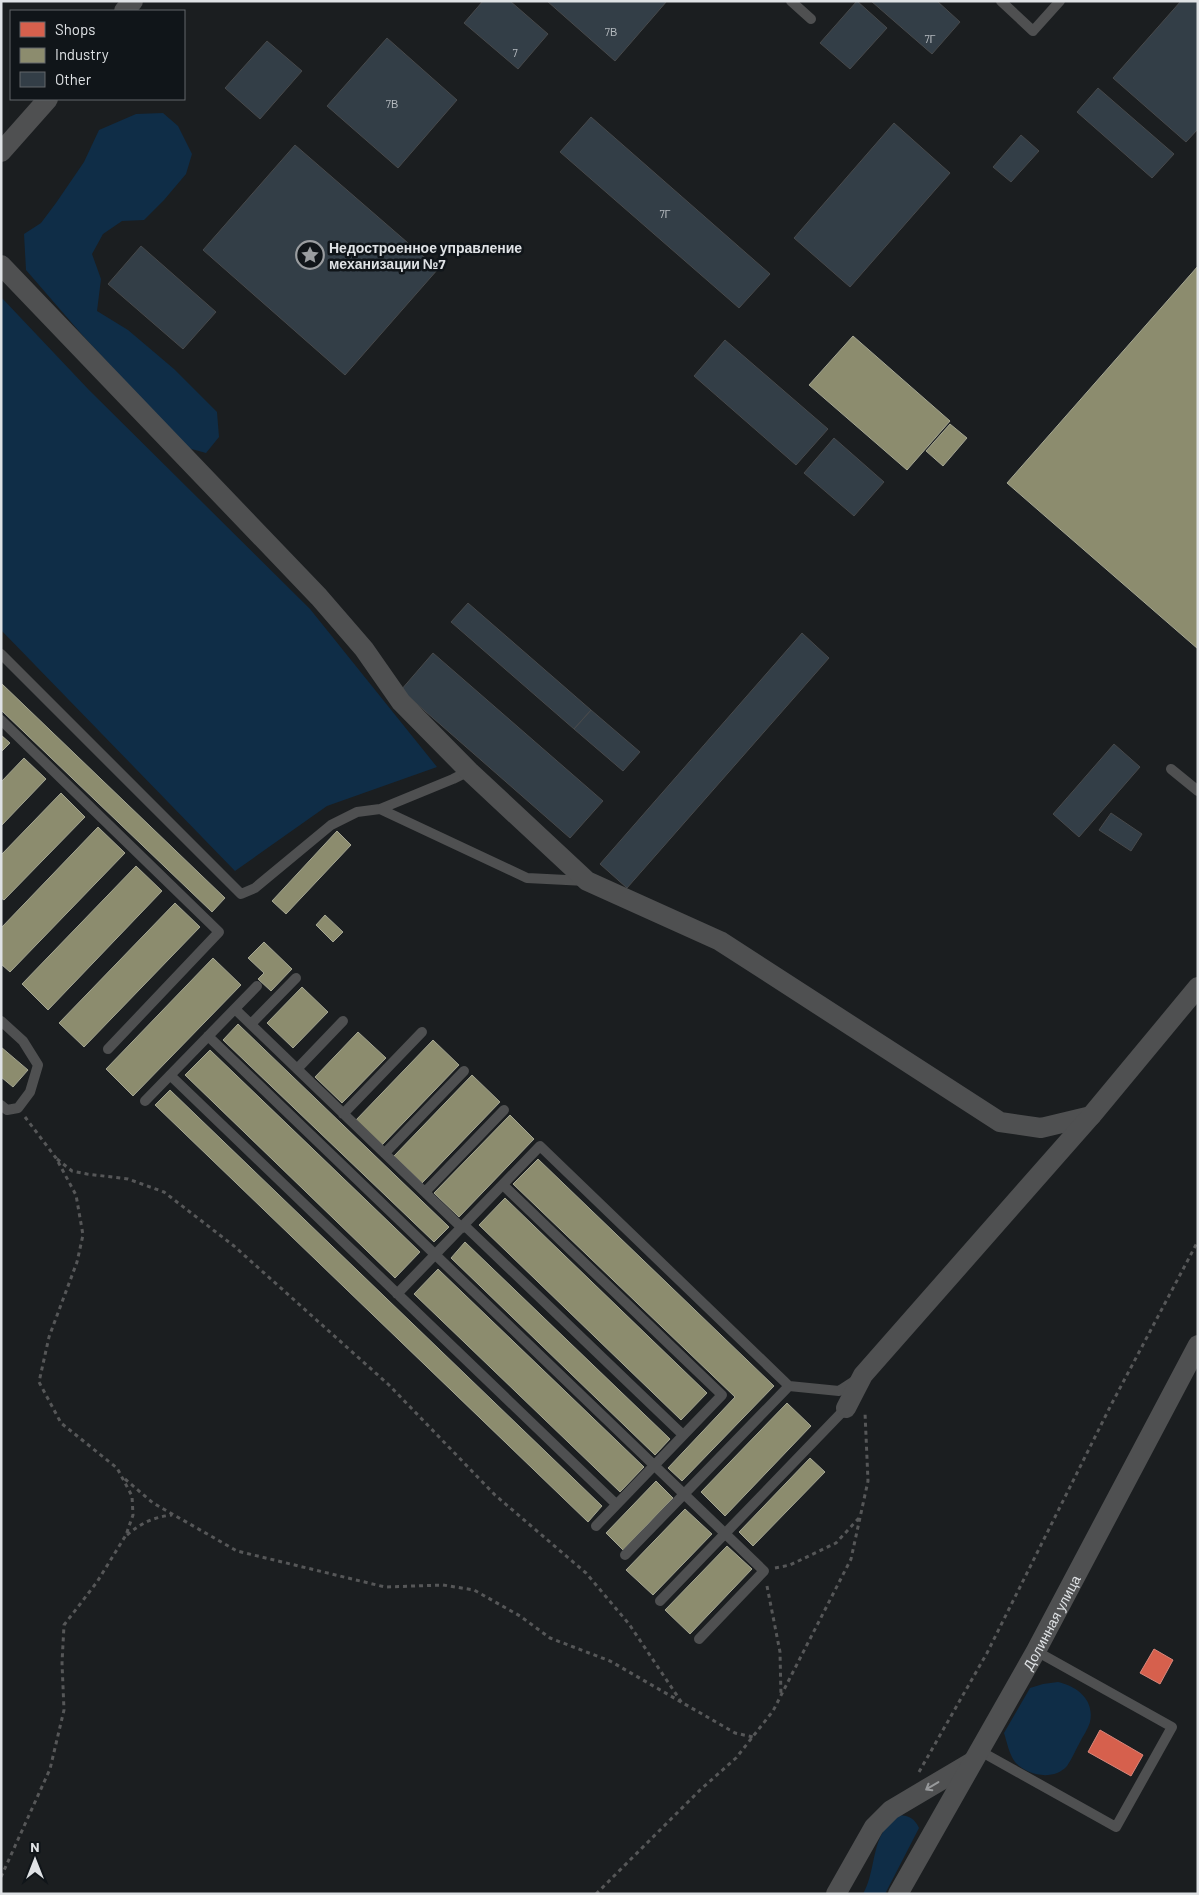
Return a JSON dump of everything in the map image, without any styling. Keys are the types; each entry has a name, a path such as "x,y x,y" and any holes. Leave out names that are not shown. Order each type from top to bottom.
{"street":[{"path":"1,152 47,100"},
{"path":"1,265 319,597 364,649 401,702 469,771 587,881 720,941 1000,1122 1041,1128 1091,1116"},
{"path":"846,1408 864,1375 1091,1116 1198,987"},
{"name":"Долинная улица","path":"898,1894 1036,1651 1198,1345"},
{"path":"836,1894 874,1827 891,1810 977,1756"}],"lane":[{"path":"791,1 811,19"},
{"path":"1001,1 1032,31 1060,1"},
{"path":"1,654 241,894 255,888 331,825 357,812 380,809 453,780 469,771"},
{"path":"1,720 219,932 108,1049"},
{"path":"1171,769 1198,791"},
{"path":"380,809 526,878 587,881"},
{"path":"251,1024 296,978"},
{"path":"145,1102 257,986"},
{"path":"235,1009 385,1154 683,1435"},
{"path":"1,1021 24,1041 38,1065 30,1092 18,1108 7,1110 1,1105"},
{"path":"297,1069 343,1021"},
{"path":"343,1114 422,1032"},
{"path":"208,1036 764,1571 699,1639"},
{"path":"385,1154 464,1071"},
{"path":"170,1076 616,1504"},
{"path":"425,1192 504,1110"},
{"path":"398,1294 540,1146 789,1386 840,1391 864,1375"},
{"path":"503,1185 722,1395 596,1526"},
{"path":"625,1556 789,1386"},
{"path":"660,1601 846,1408"},
{"path":"977,1756 1116,1827 1172,1727 1036,1651"}],"path":[{"path":"1,1876 50,1769 64,1710 62,1664 64,1625 97,1582 126,1535 133,1516 132,1496 117,1468 61,1423 39,1382 49,1337 77,1262 83,1235 76,1195 56,1158 18,1108"},
{"path":"56,1158 72,1171 128,1180 164,1192 234,1246 389,1385 495,1495 586,1573 629,1624 682,1703"},
{"path":"915,1779 987,1653 1111,1405 1198,1241"},
{"path":"596,1894 700,1790 736,1758 773,1711 781,1696 851,1559 868,1481 864,1375"},
{"path":"122,1478 153,1503 237,1551 385,1587 443,1585 474,1590 520,1616 550,1638 610,1661 734,1733 752,1737"},
{"path":"781,1696 780,1652 764,1571 790,1565 836,1544 860,1517 866,1493"},
{"path":"126,1535 138,1525 158,1516 173,1515"}],"shaded area":[{"path":"163,113 178,126 192,154 186,174 144,220 122,221 103,234 92,254 101,279 97,311 128,330 174,369 217,412 219,437 206,453 188,448 84,337 26,270 24,234 41,223 56,203 84,162 99,130 136,114"},
{"path":"1,297 89,390 310,609 437,767 327,806 235,871 1,630"},
{"path":"1058,1682 1077,1690 1087,1700 1091,1714 1090,1722 1071,1760 1062,1771 1055,1774 1041,1775 1026,1771 1013,1759 1004,1733 1030,1688"},
{"path":"899,1815 911,1818 919,1828 885,1894 863,1894 868,1884 878,1842 889,1823"}],"building: Shops":[{"path":"1154,1649 1173,1660 1160,1684 1140,1673"},
{"path":"1100,1730 1143,1755 1131,1776 1088,1752"}],"building: Industry":[{"path":"1198,266 1198,649 1007,483"},
{"path":"853,336 950,421 907,470 809,385"},
{"path":"950,424 967,438 943,466 926,451"},
{"path":"1,683 225,898 212,912 1,710"},
{"path":"1,735 10,743 1,752"},
{"path":"24,758 46,779 1,826 1,782"},
{"path":"61,793 85,817 4,900 1,898 1,855"},
{"path":"98,827 125,853 10,972 1,964 1,928"},
{"path":"337,831 351,845 286,914 272,901"},
{"path":"136,866 162,891 48,1010 22,984"},
{"path":"175,903 200,927 84,1047 59,1023"},
{"path":"325,915 343,932 333,942 316,925"},
{"path":"264,942 292,969 271,991 258,979 264,973 248,958"},
{"path":"213,958 241,985 133,1096 106,1069"},
{"path":"302,987 328,1012 293,1048 267,1023"},
{"path":"238,1024 449,1227 434,1242 223,1040"},
{"path":"358,1032 386,1058 342,1103 315,1077"},
{"path":"433,1040 459,1065 381,1146 355,1121"},
{"path":"1,1047 28,1070 13,1087 1,1077"},
{"path":"210,1050 420,1252 395,1278 185,1075"},
{"path":"472,1075 500,1102 422,1183 394,1156"},
{"path":"170,1090 602,1506 588,1522 155,1105"},
{"path":"510,1115 534,1139 459,1217 434,1193"},
{"path":"538,1159 774,1386 682,1481 668,1468 735,1397 513,1184"},
{"path":"505,1198 707,1393 681,1420 479,1225"},
{"path":"465,1242 670,1439 655,1455 451,1258"},
{"path":"438,1269 644,1467 620,1492 414,1294"},
{"path":"787,1403 811,1426 725,1516 701,1492"},
{"path":"810,1458 825,1472 753,1546 739,1532"},
{"path":"656,1481 673,1498 623,1550 606,1533"},
{"path":"685,1509 712,1534 653,1595 626,1570"},
{"path":"727,1546 752,1569 690,1634 665,1610"}],"building: Other":[{"path":"483,1 510,1 548,34 518,69 464,23"},
{"path":"547,1 667,1 615,61"},
{"path":"857,1 887,28 850,69 820,43"},
{"path":"871,1 937,1 960,22 932,54"},
{"path":"1181,1 1198,1 1198,129 1186,142 1113,78"},
{"path":"387,38 457,100 398,168 327,106"},
{"path":"267,41 302,71 260,119 225,88"},
{"path":"1098,88 1174,154 1152,178 1077,112"},
{"path":"591,117 770,274 739,308 560,152"},
{"path":"894,123 950,173 850,287 794,238"},
{"path":"1021,135 1039,151 1011,182 993,167"},
{"path":"295,145 438,269 345,375 203,250"},
{"path":"141,246 216,312 183,349 108,284"},
{"path":"725,340 828,429 796,465 694,376"},
{"path":"834,438 884,482 854,516 804,473"},
{"path":"468,603 591,710 574,729 451,622"},
{"path":"802,633 829,658 627,888 600,864"},
{"path":"433,653 603,801 570,838 401,690"},
{"path":"591,710 640,752 623,771 574,729"},
{"path":"1114,744 1140,767 1079,837 1053,814"},
{"path":"1111,813 1142,834 1131,851 1099,830"}],"place":[{"name":"Недостроенное управление механизации №7","path":"310,255"}]}
